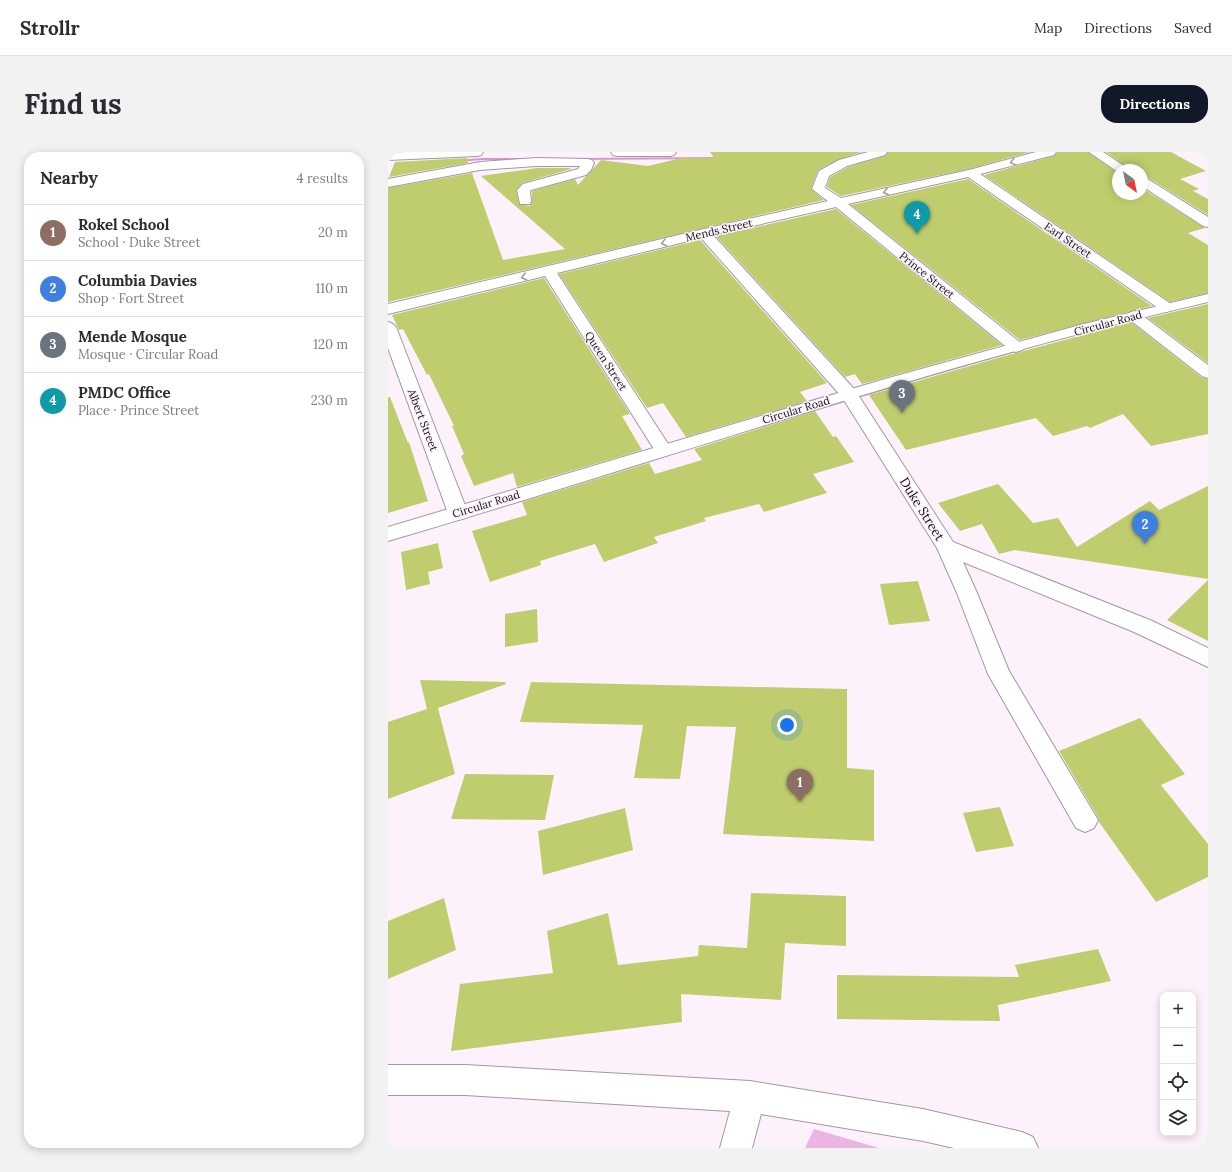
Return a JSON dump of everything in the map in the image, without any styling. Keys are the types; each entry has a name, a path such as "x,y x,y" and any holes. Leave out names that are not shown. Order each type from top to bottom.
{"street":[{"path":"388,156 477,152"},
{"path":"617,152 670,152"},
{"name":"Prince Street","path":"881,152 843,163 823,174 818,189 838,203 1016,348"},
{"name":"Mends Street","path":"388,309 704,233 970,173 1050,152"},
{"path":"1095,152 1114,164"},
{"path":"388,183 480,166 588,159 585,170 582,172 527,187 523,190 525,201"},
{"name":"Earl Street","path":"970,173 1166,307"},
{"path":"1148,186 1208,223"},
{"name":"Duke Street","path":"704,233 849,394 946,547 967,593 999,674 1085,820"},
{"name":"Queen Street","path":"549,271 663,450"},
{"name":"Circular Road","path":"388,534 849,394 1166,307 1208,298"},
{"path":"1134,316 1208,373"},
{"name":"Albert Street","path":"388,327 458,512"},
{"path":"946,547 1142,626 1208,658"},
{"path":"388,1080 465,1080 750,1098 923,1125 1022,1148"},
{"path":"736,1148 750,1098"}],"shaded area":[{"path":"814,1129 879,1148 805,1148"}],"building":[{"path":"710,152 862,152 839,159 818,170 811,189 824,200 388,302 388,188 472,173 503,260 565,249 481,176 537,168 571,169 522,183 516,190 519,204 530,206 532,201 532,191 575,179 578,185 601,160 648,166 681,158 714,158"},
{"path":"888,152 1030,152 969,169 841,196 827,187 830,177 848,167 885,156"},
{"path":"1057,152 1088,152 1112,169 1112,200 1148,200 1148,192 1205,228 1188,233 1208,245 1208,293 1170,302 984,175 1054,156"},
{"path":"1106,152 1171,152 1206,171 1180,179 1199,189 1193,191 1208,199 1208,215 1148,178 1148,164 1123,164"},
{"path":"467,158 468,163 389,177 395,162"},
{"path":"968,179 1152,306 1020,340 851,205"},
{"path":"836,209 1002,345 862,384 855,374 845,377 716,236"},
{"path":"700,240 827,383 800,392 807,401 686,437 663,403 647,408 559,274"},
{"path":"544,278 630,414 622,416 642,450 517,487 513,473 474,486 461,456 464,454 452,426 454,426 429,374 427,375 403,329 399,330 392,315"},
{"path":"1208,304 1208,363 1148,318"},
{"path":"1131,322 1201,377 1208,379 1208,434 1151,446 1123,414 1090,428 1087,426 1053,436 1036,418 906,450 869,395 1001,357"},
{"path":"388,397 390,397 408,443 409,442 428,501 388,513"},
{"path":"815,411 833,437 836,436 854,462 813,474 827,493 764,512 759,504 704,518 706,521 654,537 658,543 604,562 595,544 540,561 541,565 490,582 472,531 527,515 522,502 649,463 655,474 702,460 694,449"},
{"path":"998,484 1033,523 1058,518 1077,547 1150,501 1159,510 1208,486 1208,579 1015,550 999,554 982,524 960,531 938,503"},
{"path":"438,543 443,568 428,572 430,584 406,590 401,552"},
{"path":"1208,580 1208,641 1167,620"},
{"path":"918,581 930,621 889,625 880,584"},
{"path":"537,609 538,642 505,647 505,614"},
{"path":"420,680 505,682 506,684 438,708 455,774 388,799 388,722 427,709"},
{"path":"531,682 847,689 847,768 874,770 874,841 723,834 736,727 687,726 680,779 634,778 643,725 520,722"},
{"path":"1140,718 1185,774 1161,785 1208,844 1208,877 1156,902 1099,822 1099,819 1059,751"},
{"path":"465,774 554,775 545,820 451,819"},
{"path":"1000,807 1014,846 976,852 963,813"},
{"path":"625,808 633,850 543,875 538,831"},
{"path":"751,893 846,896 846,946 785,943 781,1000 681,994 682,1022 451,1051 460,984 553,973 547,931 608,913 618,965 698,956 699,945 747,948"},
{"path":"444,898 456,950 388,979 388,921"},
{"path":"1098,949 1111,981 998,1005 1000,1021 837,1019 837,975 1019,977 1015,965"}],"waterway":[{"path":"572,159 724,158"},
{"path":"458,161 482,159 526,159"}],"place":[{"name":"PMDC Office","path":"917,234"},
{"name":"Mende Mosque","path":"902,413"},
{"name":"Columbia Davies","path":"1145,544"},
{"name":"Rokel School","path":"800,802"}]}
